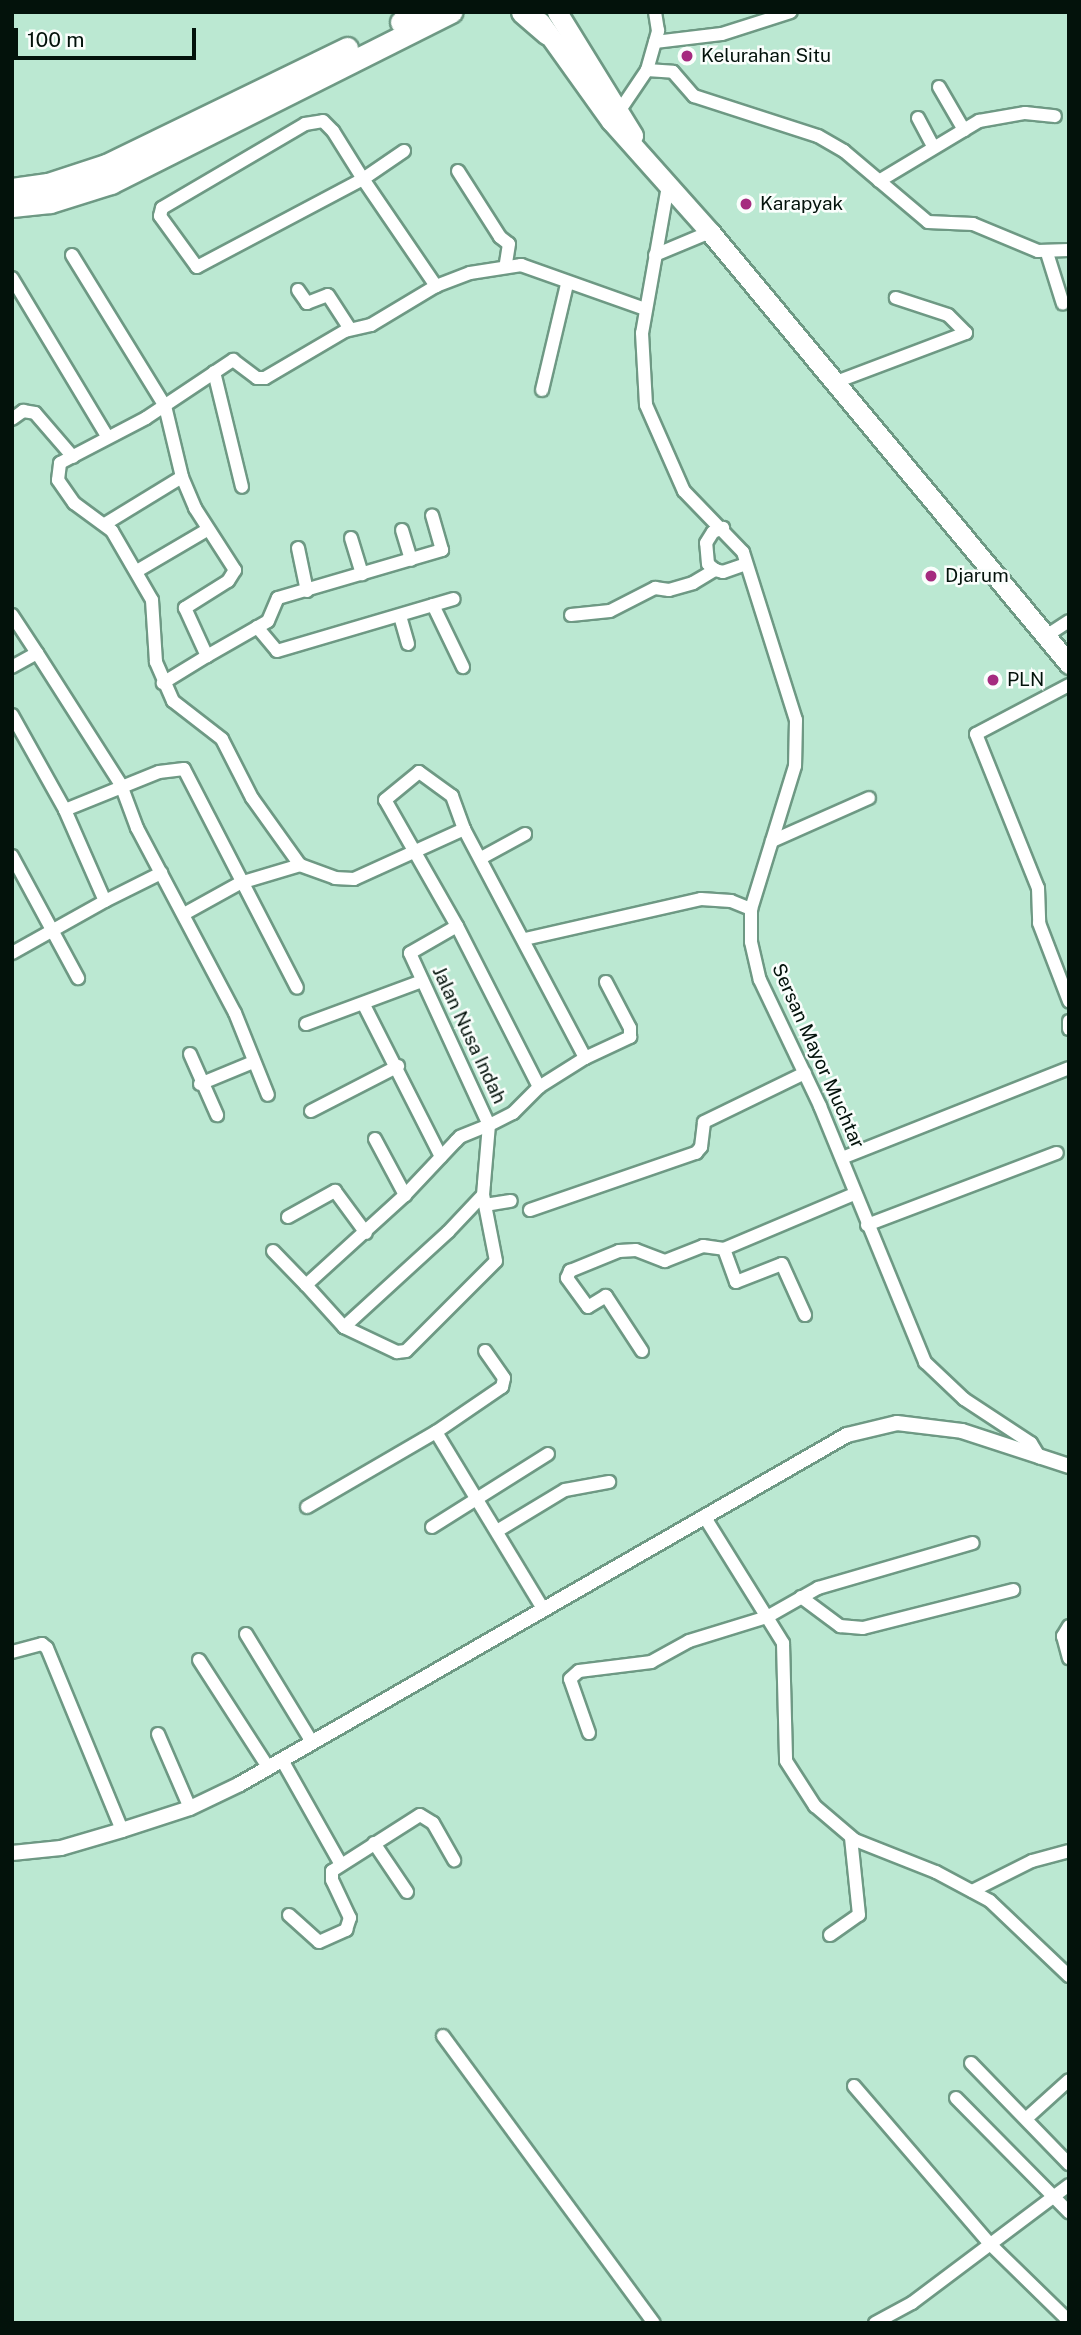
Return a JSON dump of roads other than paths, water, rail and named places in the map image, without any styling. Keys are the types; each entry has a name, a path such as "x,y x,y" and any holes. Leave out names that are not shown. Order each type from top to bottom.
{"highway":[{"path":"12,206 50,202 111,183 451,12"},
{"path":"522,12 547,34 616,116"},
{"path":"534,12 547,34"},
{"path":"557,12 616,116 649,164 710,232 1069,664"},
{"path":"12,189 48,184 106,165 412,16"}],"street":[{"path":"616,116 647,70 655,42 655,12"},
{"path":"655,42 722,34 791,12"},
{"path":"647,70 673,72 694,96 818,136 879,181 928,222 973,224 1047,253 1069,250"},
{"path":"939,87 964,130"},
{"path":"879,181 933,146 979,121 1025,113 1055,116"},
{"path":"918,118 933,146"},
{"path":"404,151 363,179 196,267 159,216 162,208 313,121 328,125 363,179 436,286"},
{"path":"458,171 500,237 509,244 506,264"},
{"name":"Sersan Mayor Muchtar","path":"668,186 645,309 642,372 646,405 684,491 723,528 743,552 798,732 795,766 751,909 751,942 760,980 842,1158 854,1194 925,1362 964,1399 1031,1443 1040,1458"},
{"path":"655,255 710,232"},
{"path":"1047,253 1063,304"},
{"path":"72,255 165,406 182,477 207,530 235,570 228,581 186,608 207,656"},
{"path":"300,865 252,798 222,740 183,712 163,683 156,662 152,600 136,570 105,524 74,503 58,480 60,463 165,406 236,360 257,378 265,378 350,329 371,325 436,286 506,264 521,265 567,284 645,309"},
{"path":"12,278 107,436"},
{"path":"542,390 567,284"},
{"path":"298,290 307,303 327,294 350,329"},
{"path":"836,382 966,333 948,315 897,298"},
{"path":"214,372 242,487"},
{"path":"12,419 23,411 35,413 73,457"},
{"path":"105,524 182,477"},
{"path":"163,683 268,621 278,598 442,550 432,515"},
{"path":"723,528 713,532 706,543 708,564 723,572 746,564"},
{"path":"136,570 207,530"},
{"path":"402,530 411,560"},
{"path":"352,538 362,574"},
{"path":"298,548 307,591"},
{"path":"571,615 610,611 655,588 669,590 693,583 715,570"},
{"path":"257,627 277,651 454,599"},
{"path":"433,605 463,667"},
{"path":"12,615 121,785 121,794 235,1013 268,1095"},
{"path":"400,615 408,644"},
{"path":"1046,636 1069,621"},
{"path":"12,667 37,653"},
{"path":"1069,685 976,734 1038,888 1039,923 1063,970 1069,1001"},
{"path":"12,715 65,810 105,901"},
{"path":"65,810 121,785 159,772 184,769 240,883 297,988"},
{"path":"539,1087 457,926 385,800 413,775 426,774 452,796 464,829 483,857 585,1058"},
{"path":"772,841 869,798"},
{"path":"184,914 240,883 300,865 346,880 415,854 464,829"},
{"path":"483,857 525,834"},
{"path":"12,856 78,978"},
{"path":"12,953 161,873"},
{"path":"525,939 701,899 724,899 751,909"},
{"name":"Jalan Nusa Indah","path":"457,926 411,949 422,981 489,1125"},
{"path":"306,1024 364,1005 422,981"},
{"path":"306,1285 366,1233 460,1137 489,1125 525,1104 539,1087 585,1058 630,1037 630,1028 606,982"},
{"path":"364,1005 398,1066 441,1157"},
{"path":"1069,1021 1069,1029"},
{"path":"190,1054 200,1084 217,1115"},
{"path":"200,1084 253,1062"},
{"path":"311,1111 398,1066"},
{"path":"842,1158 1069,1068"},
{"path":"530,1210 696,1153 704,1139 704,1122 805,1073"},
{"path":"273,1251 344,1327 397,1352 410,1349 496,1261 484,1200 489,1125"},
{"path":"375,1139 405,1195"},
{"path":"867,1225 1057,1153"},
{"path":"288,1217 335,1191 366,1233"},
{"path":"642,1352 606,1296 588,1307 567,1278 570,1270 619,1251 636,1250 664,1261 699,1246 724,1249 854,1194"},
{"path":"344,1327 484,1200 506,1202"},
{"path":"724,1249 736,1282 782,1264 805,1315"},
{"path":"307,1507 436,1432 502,1387 504,1378 485,1351"},
{"path":"12,1853 61,1848 190,1808 282,1760 847,1436 897,1423 962,1431 1069,1466"},
{"path":"436,1432 474,1500 497,1531 544,1611"},
{"path":"432,1527 548,1454"},
{"path":"497,1531 565,1490 609,1482"},
{"path":"704,1516 783,1643 786,1761 814,1806 851,1837 972,1891 1009,1914 1069,1976"},
{"path":"589,1733 570,1679 585,1668 651,1662 689,1641 766,1616 801,1597 870,1572 973,1543"},
{"path":"801,1597 840,1626 863,1629 1013,1590"},
{"path":"1069,1626 1063,1636 1069,1658"},
{"path":"246,1634 312,1742"},
{"path":"12,1652 42,1644 47,1648 122,1830"},
{"path":"199,1660 268,1767"},
{"path":"158,1734 190,1808"},
{"path":"282,1760 340,1863"},
{"path":"289,1915 319,1942 346,1930 348,1910 331,1877 340,1863 424,1814 454,1860"},
{"path":"830,1935 859,1915 851,1837"},
{"path":"374,1843 407,1892"},
{"path":"972,1891 1032,1861 1069,1851"},
{"path":"443,2036 654,2323"},
{"path":"971,2063 1028,2118 1069,2164"},
{"path":"1028,2118 1069,2080"},
{"path":"854,2086 992,2245 1069,2320"},
{"path":"956,2098 1069,2212"},
{"path":"876,2323 912,2302 992,2245 1069,2185"}],"place":[{"name":"Kelurahan Situ","path":"687,56"},
{"name":"Karapyak","path":"746,204"},
{"name":"Djarum","path":"931,576"},
{"name":"PLN","path":"993,680"}]}
